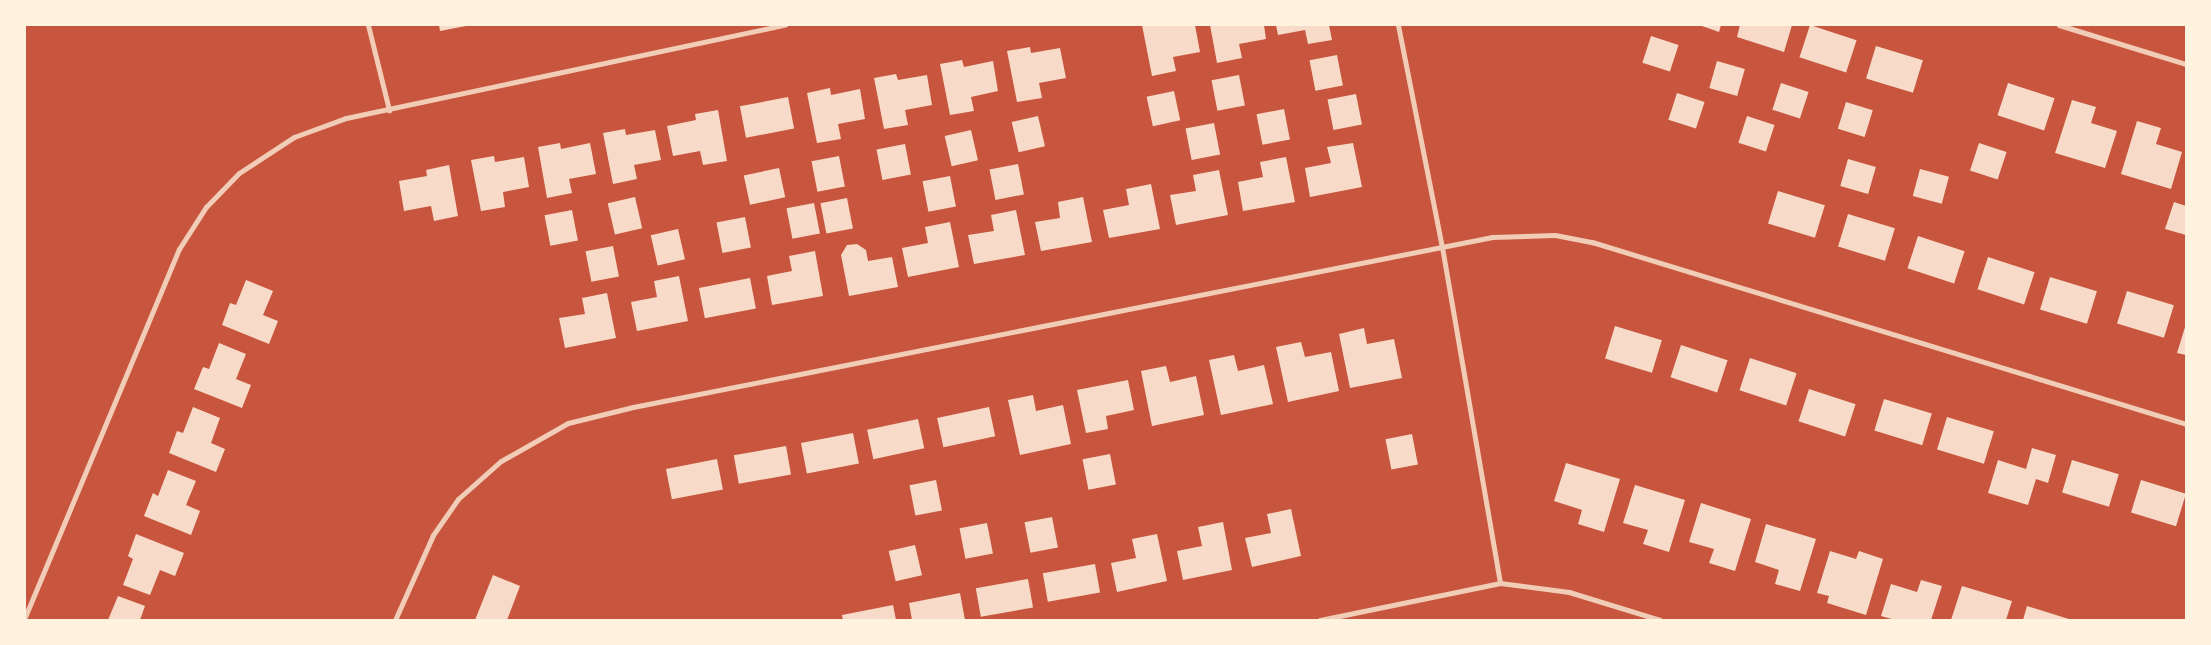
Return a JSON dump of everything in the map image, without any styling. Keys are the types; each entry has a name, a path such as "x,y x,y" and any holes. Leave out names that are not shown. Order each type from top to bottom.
{"street":[{"path":"368,25 389,110"},
{"path":"25,617 190,228 222,189 269,151 312,130 346,118 785,25"},
{"path":"1398,25 1442,247 1500,583"},
{"path":"2060,25 2186,64"},
{"path":"396,620 433,535 458,498 501,461 568,423 633,407 1442,247 1524,234 1555,235 1592,242 2186,424"},
{"path":"1320,620 1500,583 1569,592 1660,620"}],"building":[{"path":"439,25 466,25 466,26 440,31"},
{"path":"1142,25 1195,25 1200,52 1173,57 1176,71 1152,76"},
{"path":"1210,25 1264,25 1266,39 1239,44 1242,58 1217,63"},
{"path":"1276,25 1329,25 1332,40 1308,44 1305,30 1278,35"},
{"path":"1699,25 1721,25 1719,32"},
{"path":"1740,25 1792,25 1784,52 1737,37"},
{"path":"1810,25 1857,40 1846,72 1799,57"},
{"path":"1651,36 1679,45 1670,72 1642,63"},
{"path":"1876,46 1923,60 1913,93 1866,79"},
{"path":"1030,47 1031,53 1060,48 1066,78 1039,83 1042,98 1017,102 1007,51"},
{"path":"1337,55 1343,85 1315,91 1310,60"},
{"path":"962,60 964,67 993,61 998,91 971,97 974,111 950,115 940,64"},
{"path":"1717,61 1745,69 1737,96 1709,88"},
{"path":"896,74 898,80 927,75 932,105 905,110 908,125 884,129 874,78"},
{"path":"1239,75 1245,105 1217,111 1212,80"},
{"path":"1781,83 1809,92 1800,119 1772,110"},
{"path":"2008,83 2055,98 2044,130 1997,115"},
{"path":"830,88 831,95 860,89 865,119 838,124 841,139 817,143 807,93"},
{"path":"1174,91 1180,120 1153,126 1147,97"},
{"path":"1677,93 1705,102 1696,129 1668,120"},
{"path":"1356,94 1362,124 1333,130 1328,100"},
{"path":"788,97 794,128 746,138 740,106"},
{"path":"2072,100 2096,107 2091,123 2117,131 2105,168 2055,153"},
{"path":"1846,102 1873,110 1865,137 1838,129"},
{"path":"1284,109 1290,139 1262,145 1257,114"},
{"path":"718,110 727,161 703,165 700,151 673,156 667,126 696,120 695,114"},
{"path":"1038,116 1045,146 1019,152 1012,122"},
{"path":"1747,116 1775,125 1766,152 1738,143"},
{"path":"2137,121 2161,128 2156,144 2182,152 2171,189 2121,174"},
{"path":"1214,123 1220,154 1192,160 1186,129"},
{"path":"625,129 626,135 655,130 661,160 634,165 637,179 613,184 603,133"},
{"path":"971,130 978,160 952,166 945,136"},
{"path":"560,143 561,149 590,143 596,174 569,179 572,193 547,198 538,147"},
{"path":"1353,143 1362,187 1310,197 1305,168 1331,163 1327,147"},
{"path":"1979,143 2007,152 1998,180 1970,171"},
{"path":"905,144 911,174 882,180 877,150"},
{"path":"494,156 495,162 524,157 529,187 503,192 505,207 481,211 471,160"},
{"path":"839,156 845,186 817,192 812,161"},
{"path":"1286,157 1295,202 1243,211 1238,182 1263,177 1260,162"},
{"path":"1848,159 1876,167 1868,194 1840,186"},
{"path":"1018,164 1024,194 995,200 990,170"},
{"path":"449,165 458,216 434,221 431,206 404,211 399,181 427,176 426,170"},
{"path":"779,168 785,197 750,205 744,175"},
{"path":"1920,169 1949,177 1942,204 1913,196"},
{"path":"1219,170 1228,215 1176,225 1170,195 1196,191 1193,175"},
{"path":"950,176 956,206 928,212 923,181"},
{"path":"1151,184 1160,229 1109,238 1103,210 1129,205 1126,189"},
{"path":"1778,191 1825,205 1815,238 1768,224"},
{"path":"635,197 642,228 615,234 608,203"},
{"path":"1083,197 1092,242 1041,251 1035,222 1060,218 1058,202"},
{"path":"847,198 853,228 826,234 820,203"},
{"path":"2174,202 2186,206 2186,235 2165,229"},
{"path":"814,203 820,233 792,239 787,208"},
{"path":"572,210 578,240 550,246 545,215"},
{"path":"1016,210 1025,255 974,264 968,235 994,231 991,215"},
{"path":"1848,214 1895,228 1885,261 1838,247"},
{"path":"745,217 751,247 722,253 717,223"},
{"path":"950,222 959,267 908,277 902,248 928,243 925,227"},
{"path":"678,229 685,259 658,266 651,235"},
{"path":"1918,236 1965,251 1954,283 1907,268"},
{"path":"857,244 866,250 868,261 892,257 898,287 849,296 841,255 847,245"},
{"path":"613,246 619,276 591,282 586,251"},
{"path":"815,251 823,296 772,305 767,276 792,271 789,256"},
{"path":"1988,257 2035,272 2024,304 1977,289"},
{"path":"679,276 688,321 637,331 631,302 657,297 654,281"},
{"path":"2050,277 2097,291 2087,324 2040,310"},
{"path":"750,278 756,308 705,318 699,288"},
{"path":"246,280 273,291 263,315 278,321 269,344 222,325 230,303 236,305"},
{"path":"2127,291 2174,305 2164,338 2117,324"},
{"path":"607,293 616,338 565,348 559,318 585,314 582,298"},
{"path":"2186,324 2186,355 2177,353"},
{"path":"1615,326 1662,340 1652,373 1605,359"},
{"path":"1364,328 1367,344 1394,339 1402,378 1350,388 1339,334"},
{"path":"1301,342 1305,357 1331,352 1339,391 1288,402 1276,347"},
{"path":"219,343 246,354 236,379 251,385 242,408 194,389 203,367 209,369"},
{"path":"1681,345 1728,360 1717,392 1670,377"},
{"path":"1234,355 1238,371 1264,365 1273,404 1221,415 1209,360"},
{"path":"1750,358 1797,373 1786,405 1739,390"},
{"path":"1166,366 1170,382 1196,376 1204,415 1152,426 1141,371"},
{"path":"1128,380 1134,410 1106,416 1108,429 1086,433 1077,390"},
{"path":"1809,389 1856,404 1845,436 1798,421"},
{"path":"1033,395 1036,411 1063,405 1071,444 1020,455 1008,400"},
{"path":"1884,399 1932,414 1922,445 1874,431"},
{"path":"193,407 220,418 211,443 225,449 216,472 169,453 177,431 183,433"},
{"path":"989,407 995,436 943,447 937,418"},
{"path":"1947,417 1994,431 1984,464 1937,450"},
{"path":"918,419 924,448 873,459 867,430"},
{"path":"853,433 859,463 807,474 801,443"},
{"path":"1412,434 1418,464 1391,470 1385,439"},
{"path":"786,446 791,475 739,484 734,455"},
{"path":"2032,448 2056,455 2048,483 2036,479 2028,505 1988,493 1998,460 2026,469"},
{"path":"1110,454 1116,484 1088,490 1083,459"},
{"path":"717,459 723,489 672,499 666,469"},
{"path":"2072,460 2119,474 2109,507 2062,493"},
{"path":"1566,463 1620,479 1604,532 1578,524 1582,510 1554,501"},
{"path":"168,470 196,481 186,505 200,511 191,535 144,516 153,493 158,496"},
{"path":"936,480 942,510 915,516 909,485"},
{"path":"2141,480 2186,494 2176,526 2131,513"},
{"path":"1635,485 1685,500 1669,552 1643,544 1648,530 1623,523"},
{"path":"1701,503 1751,519 1735,571 1709,563 1714,549 1689,542"},
{"path":"1291,509 1301,556 1252,567 1245,538 1271,533 1267,514"},
{"path":"1052,517 1058,547 1030,553 1025,522"},
{"path":"1223,522 1232,570 1183,580 1177,551 1202,546 1198,527"},
{"path":"987,523 993,553 965,559 960,528"},
{"path":"1766,524 1816,539 1800,591 1775,584 1779,570 1755,562"},
{"path":"136,534 184,553 175,576 160,570 150,595 123,585 133,559 128,556"},
{"path":"1157,534 1167,581 1117,592 1111,563 1136,558 1132,539"},
{"path":"915,545 922,575 896,581 889,551"},
{"path":"1830,551 1856,559 1859,551 1883,559 1866,615 1827,603 1829,596 1817,593"},
{"path":"1095,564 1100,593 1048,602 1043,573"},
{"path":"493,575 520,586 507,620 475,620"},
{"path":"1028,579 1033,608 981,617 976,588"},
{"path":"1921,580 1942,586 1931,620 1895,620 1881,616 1891,584 1917,592"},
{"path":"1962,586 2012,601 2006,620 1951,620"},
{"path":"960,593 965,620 912,620 909,603"},
{"path":"118,596 145,606 140,620 108,620"},
{"path":"893,605 896,620 843,620 842,615"},
{"path":"2027,606 2072,620 2023,620"}]}
